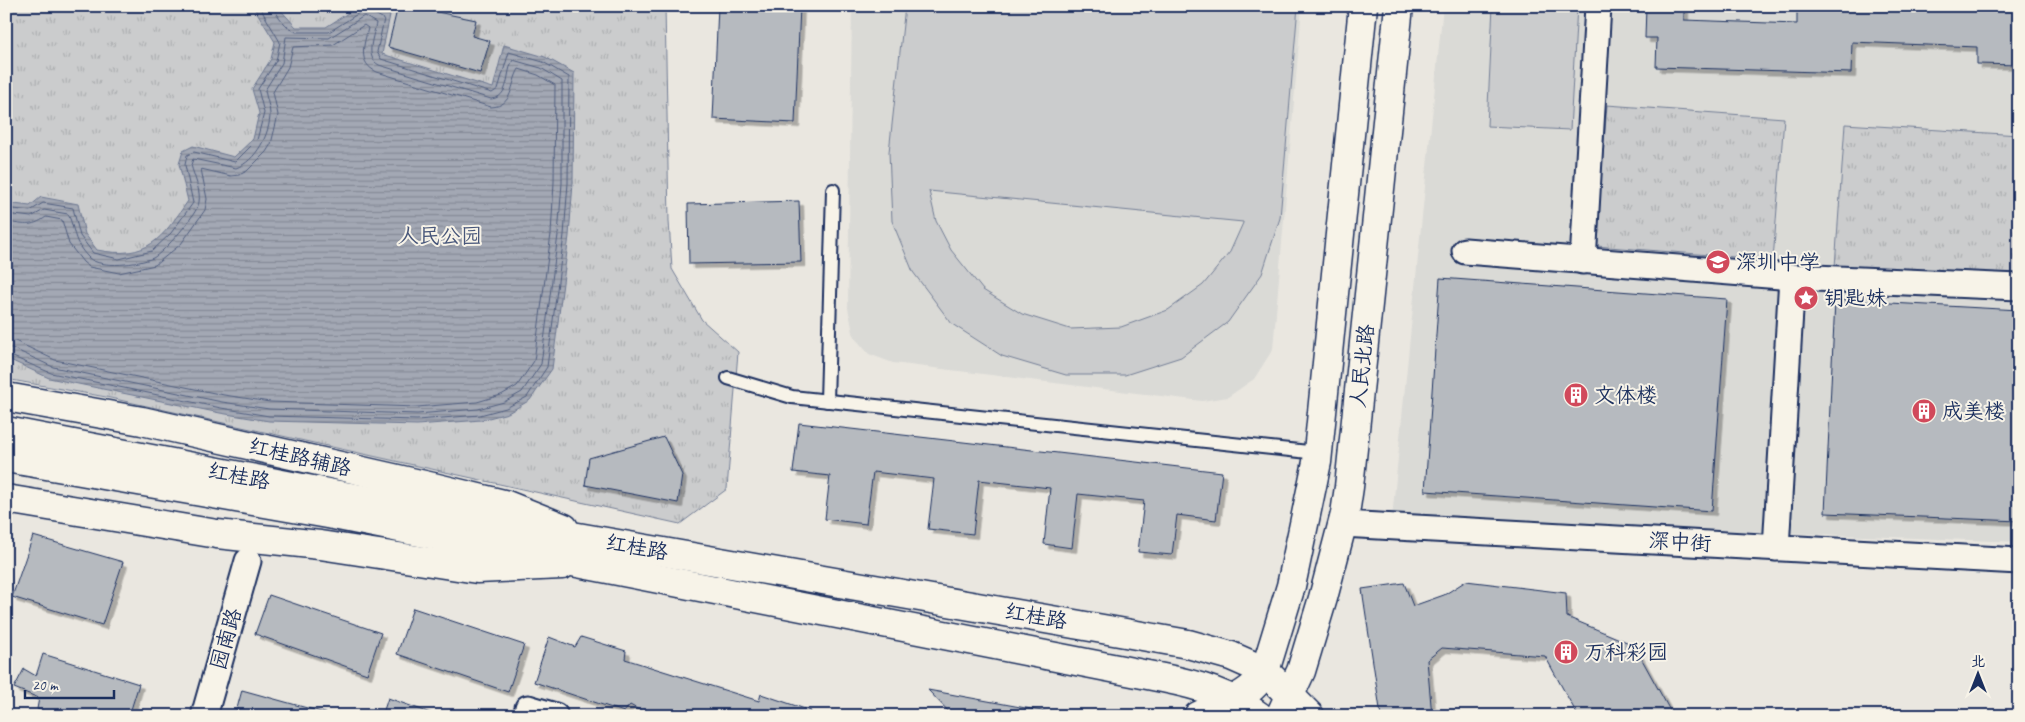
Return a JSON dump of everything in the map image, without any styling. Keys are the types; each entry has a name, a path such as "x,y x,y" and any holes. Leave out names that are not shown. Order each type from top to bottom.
{"street":[{"name":"人民北路","path":"1198,716 1248,692 1258,683 1265,671 1291,586 1318,454 1363,6"},
{"name":"人民北路","path":"1285,705 1301,671 1323,598 1342,524 1353,458 1399,6"},
{"path":"1583,261 1598,6"},
{"path":"1465,251 1792,277 2019,288"},
{"path":"1776,548 1792,277"},
{"name":"红桂路辅路","path":"6,397 142,421 504,504 587,551"},
{"name":"红桂路","path":"6,431 331,504 587,551 1159,638 1210,649 1265,671"},
{"name":"红桂路","path":"6,458 331,504"},
{"path":"6,500 208,533 320,545 477,569 587,551"},
{"name":"深中街","path":"1342,524 2019,561"},
{"name":"红桂路","path":"587,551 1163,678 1214,691 1234,699 1259,716"},
{"name":"园南路","path":"204,716 248,561"},
{"path":"1265,671 1285,705 1310,716"},
{"path":"526,716 528,708 555,716"}],"lane":[{"path":"827,401 833,190"},
{"path":"728,378 792,397 1318,454"}],"shaded area":[{"path":"852,6 1302,6 1273,349 1254,379 1228,397 1202,401 893,363 869,354 854,337 848,308"},
{"name":"深圳中学","path":"1443,6 2019,6 2019,542 1392,518"}],"green space":[{"name":"人民公园","path":"6,6 665,6 669,221 672,269 702,320 738,352 727,489 680,524 106,397 6,379"},
{"path":"905,6 1298,6 1280,218 1262,274 1228,322 1181,357 1125,375 1066,375 1002,356 952,324 913,272 892,221 889,152","holes":["929,191 1243,222 1230,252 1203,285 1168,310 1121,327 1070,329 1022,314 983,290 951,250 936,221"]},
{"path":"1493,6 1577,6 1570,130 1487,126"},
{"path":"1607,105 1784,118 1773,260 1596,246"},
{"path":"1845,124 2019,135 2019,277 1835,267"}],"water":[{"path":"253,6 277,6 296,27 326,27 359,6 369,6 390,15 382,54 493,88 504,45 545,57 574,73 573,183 569,236 552,369 530,400 508,413 481,420 417,425 269,421 220,413 49,378 6,358 6,203 30,206 41,197 78,204 85,234 97,250 129,252 141,249 161,236 188,201 179,164 183,151 193,146 234,157 253,139 259,113 252,89 271,59 275,42"}],"building":[{"path":"398,6 408,6 476,20 472,36 490,41 480,73 388,47"},
{"path":"718,6 800,6 795,123 713,119"},
{"path":"1646,6 1684,6 1684,20 1797,24 1797,6 2019,6 2019,65 1977,64 1977,47 1852,42 1851,73 1656,67 1657,38 1645,38"},
{"path":"799,201 801,262 689,264 688,204"},
{"name":"文体楼","path":"1440,278 1727,299 1712,511 1425,491"},
{"name":"成美楼","path":"1835,300 2019,310 2019,521 1825,513"},
{"path":"799,423 1222,472 1216,520 1177,515 1172,555 1138,552 1144,501 1078,494 1072,548 1044,544 1050,488 979,480 973,534 928,529 934,479 873,472 866,524 825,519 830,476 793,472"},
{"path":"664,437 682,475 678,503 585,485 589,458"},
{"path":"33,536 123,562 102,625 12,597"},
{"name":"万科彩园","path":"1466,581 1566,593 1567,617 1634,645 1673,716 1578,716 1545,656 1442,648 1427,660 1432,716 1381,716 1362,589 1404,583 1413,606 1444,595"},
{"path":"269,595 381,633 367,674 255,634"},
{"path":"413,608 524,645 508,692 397,654"},
{"path":"549,637 575,647 581,637 626,651 625,659 759,701 761,694 811,711 809,716 650,716 630,705 624,712 534,682"},
{"path":"43,654 139,684 129,716 99,716 90,713 89,716 61,716 37,709 39,698 14,688 24,669 36,676"},
{"path":"242,690 336,716 235,716"},
{"path":"928,690 1069,716 953,716"},
{"path":"388,698 439,716 382,716"}],"place":[{"name":"深圳中学","path":"1718,262"},
{"name":"钥匙妹","path":"1806,298"},
{"name":"文体楼","path":"1576,395"},
{"name":"成美楼","path":"1924,411"},
{"name":"万科彩园","path":"1566,652"}]}
